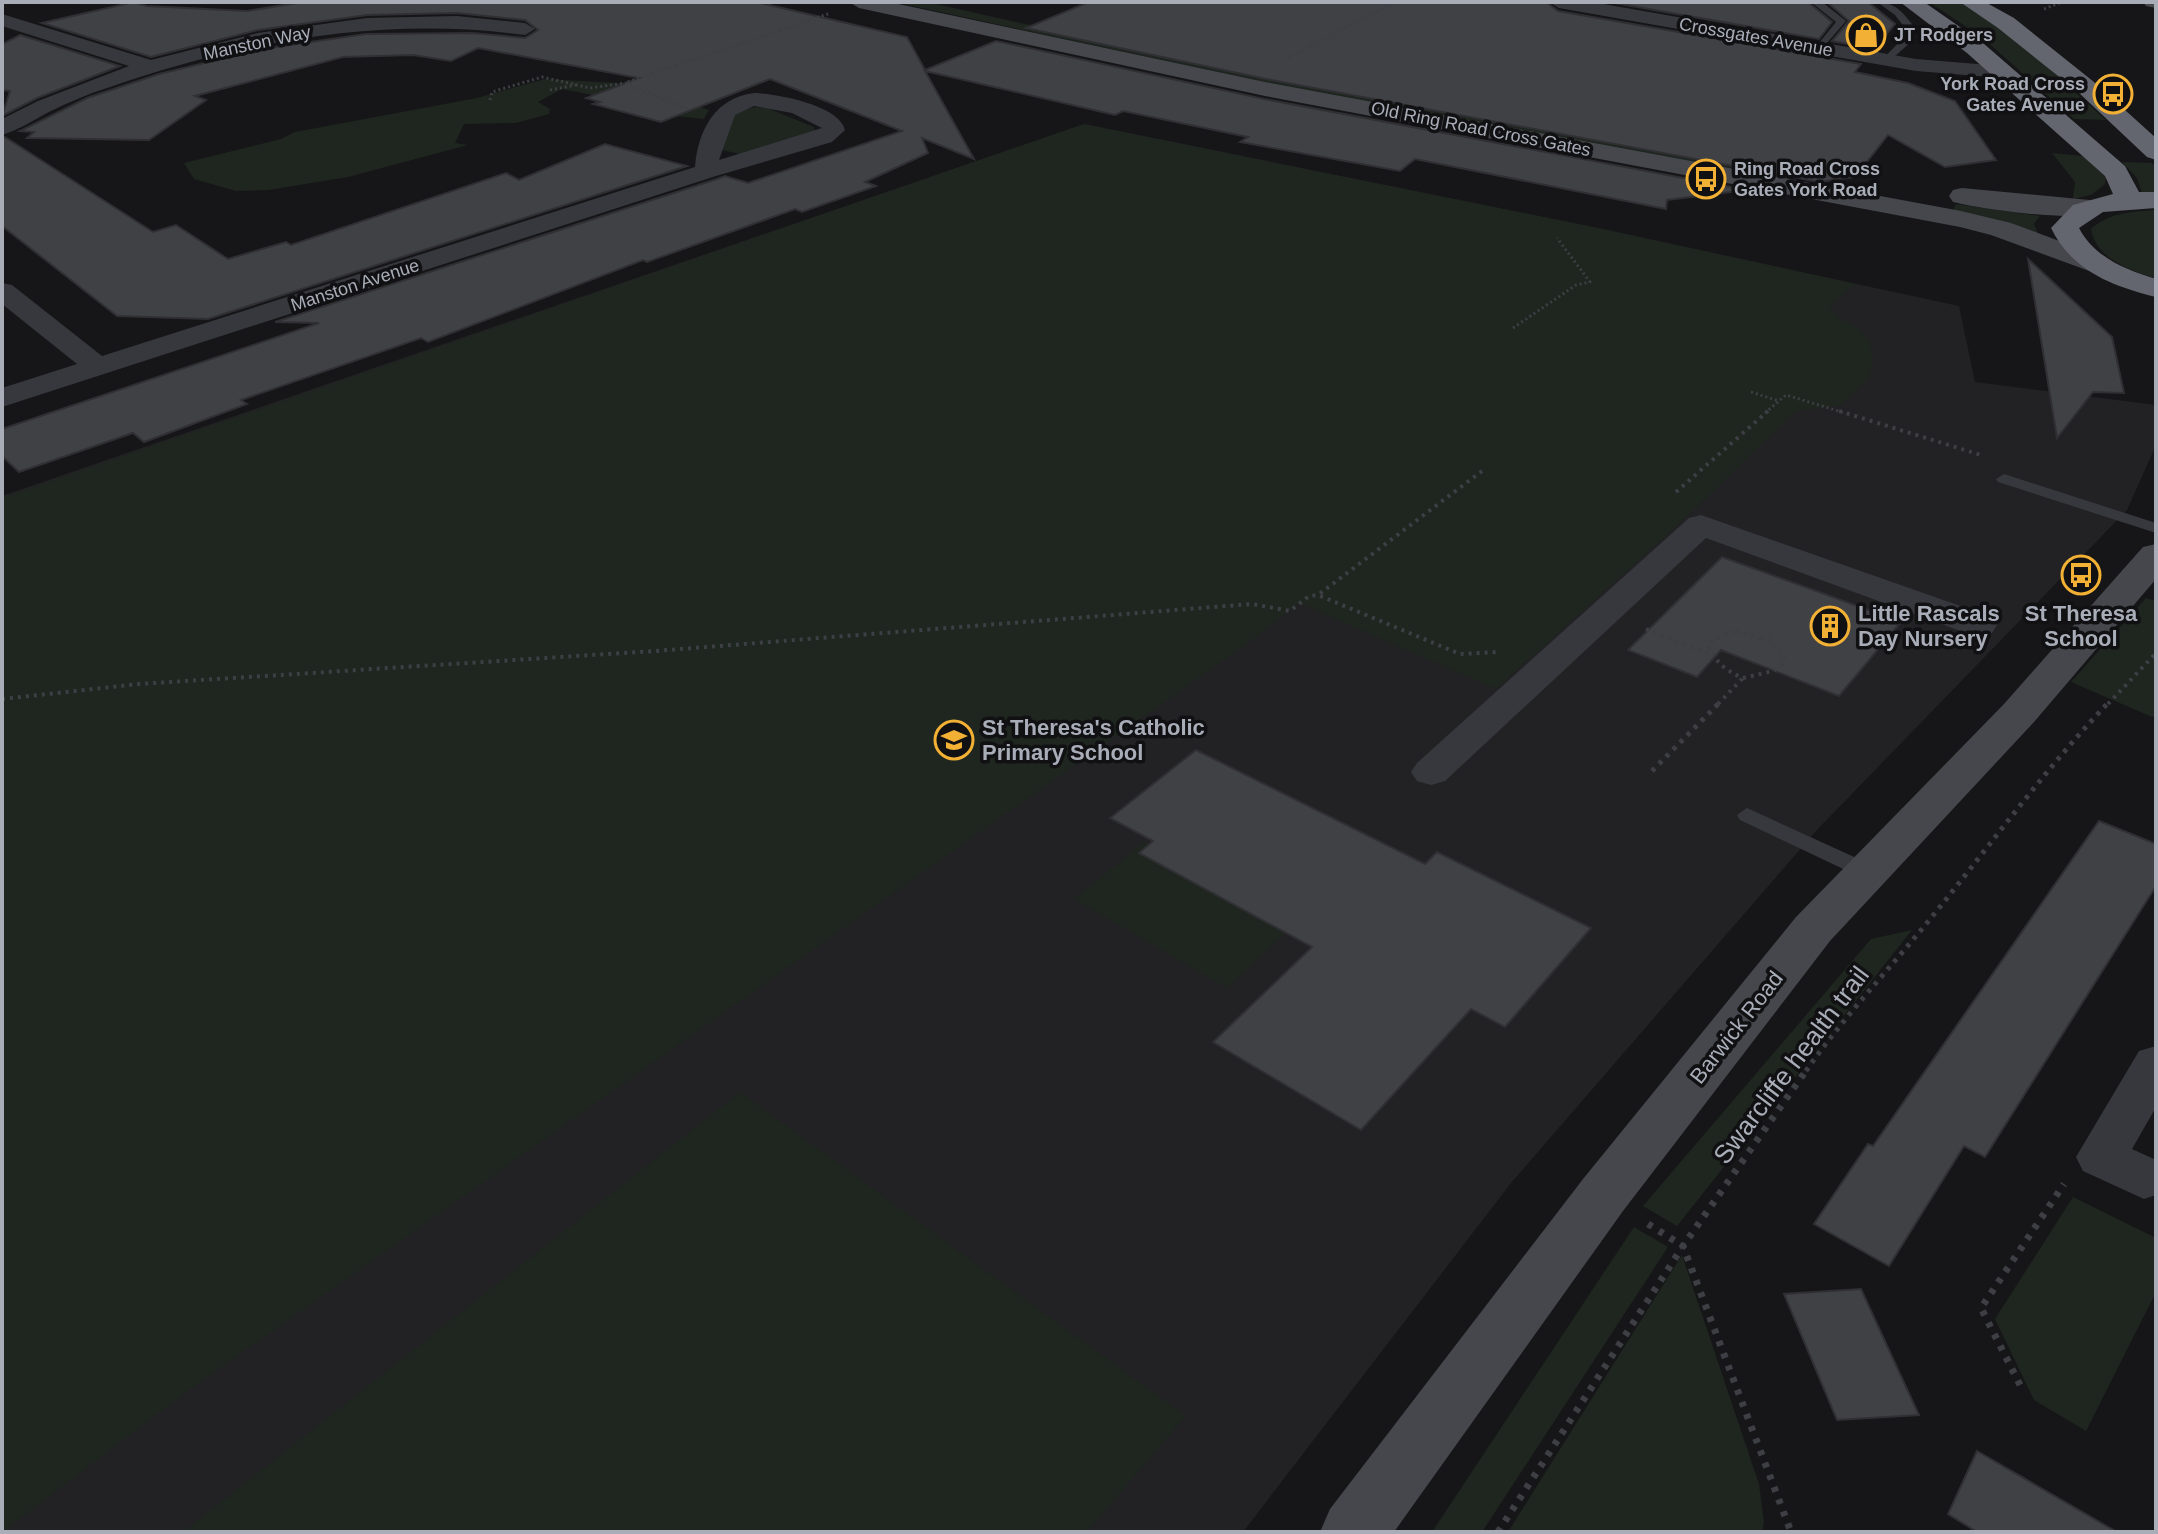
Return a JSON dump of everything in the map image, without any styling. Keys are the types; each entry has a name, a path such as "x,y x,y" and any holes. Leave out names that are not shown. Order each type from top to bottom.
{"highway":[{"path":"1910,2 1954,31 2116,172 2143,200"},
{"path":"1970,2 2006,23 2086,87 2156,152"},
{"path":"2143,200 2090,207 2072,216 2065,228 2070,243 2100,266 2153,288"}],"main road":[{"name":"Old Ring Road Cross Gates","path":"859,2 1280,92 1961,219 2010,232 2100,266"},
{"name":"Old Ring Road Cross Gates","path":"958,2 1269,68 1949,194 2008,203 2090,207"},
{"name":"Barwick Road","path":"1354,1532 1603,1195 1813,929 2019,713 2153,556"}],"street":[{"name":"Crossgates Avenue","path":"1559,2 1935,68 2002,72"},
{"path":"2,20 150,66"},
{"name":"Manston Way","path":"2,128 56,101 150,66 261,40 362,24 446,21 525,29"},
{"name":"Manston Avenue","path":"2,398 708,171 824,137 834,130 831,122 767,99 735,104 723,118"},
{"path":"708,171 706,165 723,118"},
{"path":"2,291 98,367"},
{"path":"1431,772 1701,525 1979,625"},
{"path":"2144,1178 2101,1157 2156,1064"}],"lane":[{"path":"1816,2 1841,21 1820,48"},
{"path":"1882,2 1898,13 1910,28 1907,40 1887,60"},
{"path":"2004,479 2153,556"},
{"path":"1747,815 1868,872"}],"path":[{"path":"490,100 492,92 542,77 601,88 625,83 859,2"},
{"path":"1269,68 1394,2"},
{"path":"625,83 681,107 723,118"},
{"path":"550,90 565,85 582,85"},
{"path":"1513,328 1576,285 1590,282 1557,238"},
{"path":"1751,392 1779,401"},
{"path":"1701,525 1657,509 1786,395 1989,457"},
{"path":"1318,595 1482,471"},
{"path":"2,699 155,683 655,651 1252,604 1290,611 1309,596 1318,595 1460,654 1521,650 1537,637 1565,648"},
{"path":"1604,612 1711,655 1727,670 1743,678"},
{"path":"1652,771 1743,678 1773,671 1782,665 1784,655 1780,649 1740,630 1719,633 1708,645 1711,655"},
{"path":"1762,639 1772,630"},
{"name":"Swarcliffe health trail","path":"1498,1532 1683,1246 1832,1034 1925,926 2076,737 2156,653"},
{"path":"2020,1385 1981,1308 2071,1174 2101,1157"},
{"path":"1683,1246 1791,1532"}],"shaded area":[{"path":"894,2 927,2 1087,38 1795,174 1788,182 1287,87"},
{"path":"1929,2 1961,2 2015,38 2106,120 2074,119 1983,38"},
{"path":"545,79 635,84 709,110 704,119 676,116 644,105 562,89 538,102 550,109 549,114 516,123 464,124 455,143 468,145 348,177 269,190 236,191 194,179 184,163 281,139 295,132 477,98"},
{"path":"767,108 814,127 815,132 740,154 722,150 734,112"},
{"name":"St Theresa's Catholic Primary School","path":"1084,124 1598,228 1959,306 1975,382 2156,405 2156,445 2127,510 1815,832 1511,1183 1243,1532 2,1532 2,496"},
{"path":"1084,124 1598,228 1856,284 1830,305 1838,318 1858,328 1870,341 1873,362 1867,380 1841,405 1796,411 1696,508 1496,689 1299,603 1255,638 192,1388 2,1532 2,498"},
{"path":"2052,153 2083,156 2106,177 2105,184 2091,195 2073,199 2075,182"},
{"path":"2122,162 2152,163 2156,167 2156,193 2142,193 2137,178"},
{"path":"1956,204 2040,216 2034,224 2038,234 1952,212"},
{"path":"2156,210 2156,279 2107,256 2094,239 2091,229 2113,216"},
{"path":"2146,598 2156,601 2156,716 2152,717 2071,682"},
{"path":"1144,842 1296,923 1227,988 1074,899"},
{"path":"1912,930 1677,1226 1643,1206 1871,939"},
{"path":"740,1092 1186,1416 1087,1532 183,1532"},
{"path":"2073,1197 2156,1238 2156,1292 2086,1431 2034,1400 1995,1319"},
{"path":"1634,1227 1668,1247 1482,1532 1432,1532"},
{"path":"1682,1255 1759,1484 1764,1522 1762,1532 1508,1532"}],"building":[{"path":"134,2 147,6 247,11 303,2 756,2 907,37 925,70 996,41 1264,99 1747,190 1667,200 1666,209 1415,159 1400,171 1240,142 1248,137 1123,111 1115,115 925,71 974,159 922,138 928,153 865,182 876,186 802,212 795,209 647,262 643,260 428,342 421,338 241,400 247,404 144,442 133,433 19,472 2,456 2,429 319,323 275,322 725,176 748,183 902,131 770,79 661,122 593,104 600,102 586,98 639,78 478,48 451,61 413,55 343,57 195,96 206,100 149,140 27,138 34,132 20,131 87,98 159,74 262,49 366,34 472,33 525,38 538,30 525,20 457,13 367,15 258,30 151,57 42,23"},
{"path":"1089,2 1546,2 1558,11 1861,64 1855,72 1908,83 1955,101 1996,160 1945,167 1888,135 1855,177 1819,182 1266,79 1026,28"},
{"path":"1609,2 1808,2 1832,22 1819,39"},
{"path":"1827,2 1868,2 1895,24 1874,49 1832,41 1849,21"},
{"path":"20,35 120,66 37,98 2,116 10,91 2,90 2,44"},
{"path":"5,137 153,232 176,225 228,259 286,242 291,245 506,173 519,180 605,144 687,166 208,319 117,316 2,226 2,138"},
{"path":"2028,259 2112,337 2124,393 2093,392 2057,438"},
{"name":"Little Rascals Day Nursery","path":"1722,557 1901,622 1839,696 1721,650 1697,677 1628,650"},
{"path":"1196,750 1425,864 1437,852 1591,928 1505,1027 1471,1009 1361,1130 1213,1042 1312,947 1139,853 1153,841 1110,818"},
{"path":"2099,821 2156,844 2156,886 1985,1157 1964,1146 1889,1266 1814,1224 1868,1144 1873,1146"},
{"path":"1861,1289 1919,1415 1837,1420 1784,1294"},
{"path":"1977,1451 2117,1532 1977,1532 1948,1514"}],"place":[{"name":"JT Rodgers","path":"1866,35"},
{"name":"York Road Cross Gates Avenue","path":"2113,94"},
{"name":"Ring Road Cross Gates York Road","path":"1706,179"},
{"name":"St Theresa School","path":"2081,575"},
{"name":"Little Rascals Day Nursery","path":"1830,626"},
{"name":"St Theresa's Catholic Primary School","path":"954,740"}]}
